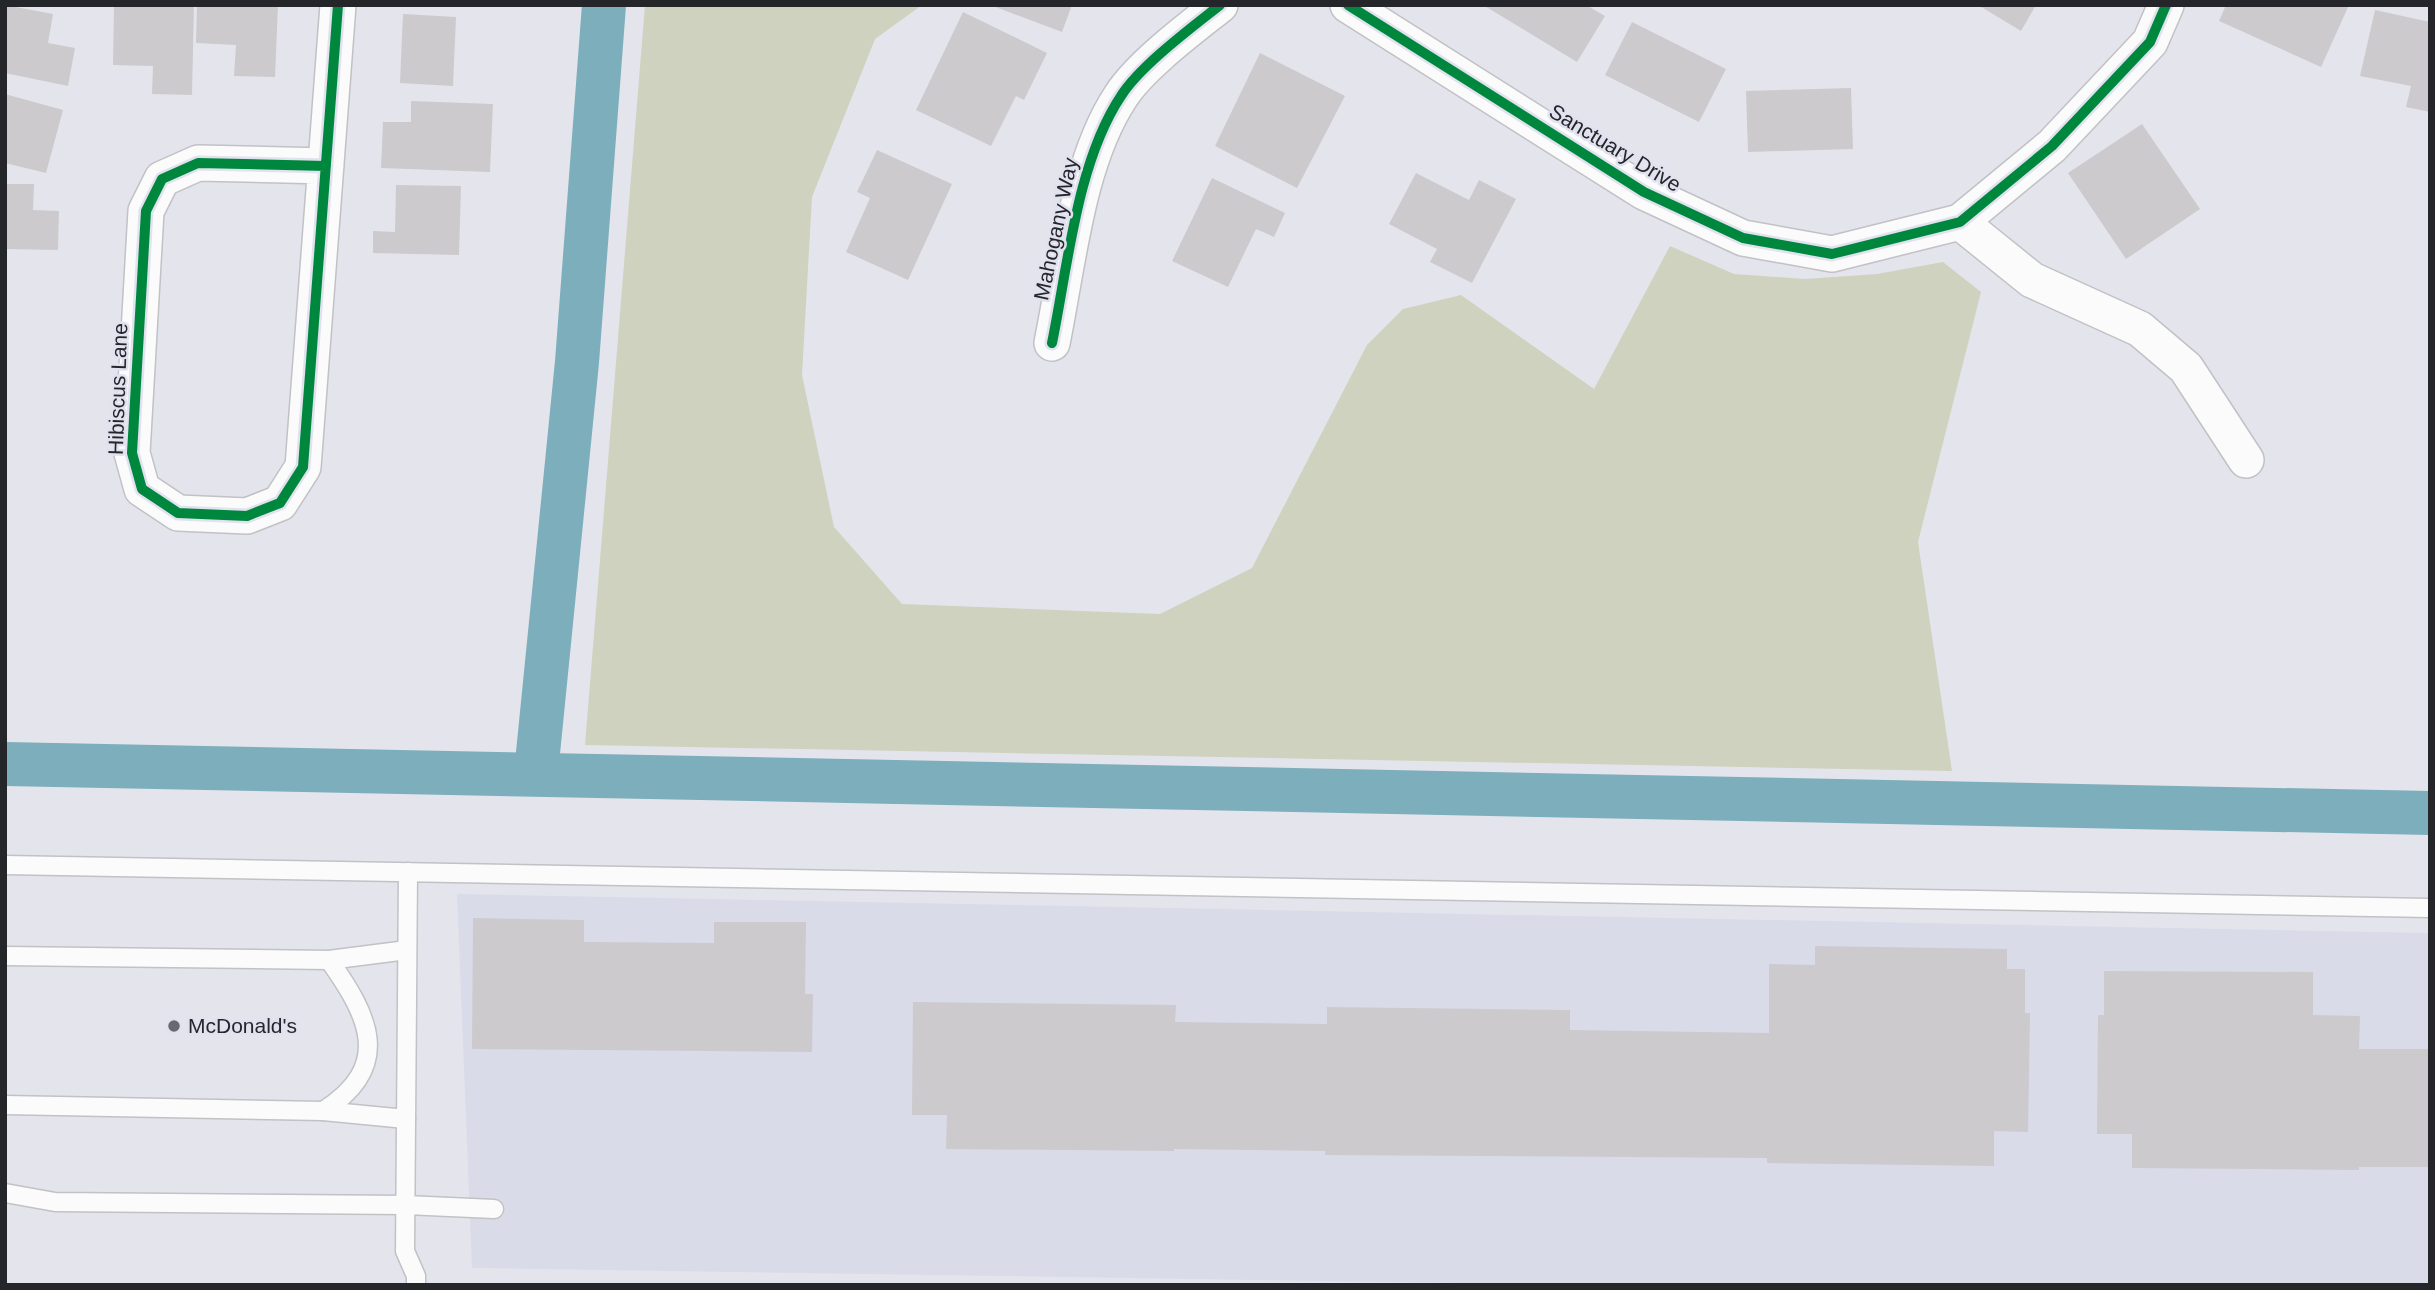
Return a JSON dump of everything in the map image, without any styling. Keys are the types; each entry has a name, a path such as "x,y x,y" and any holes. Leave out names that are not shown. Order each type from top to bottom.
{"street":[{"name":"Hibiscus Lane","path":"326,166 198,163 162,179 146,211 132,453 142,489 178,513 247,516 280,503 303,467 326,166 338,5"},
{"name":"Mahogany Way","path":"1052,343 1092,150 1122,94 1174,41 1220,5"},
{"name":"Sanctuary Drive","path":"1348,5 1644,192 1743,238 1832,254 1960,222 2052,146 2150,41 2166,5"},
{"path":"1960,222 2032,280 2140,329 2186,368 2246,460"}],"lane":[{"path":"5,865 2430,908"},
{"path":"408,872 405,1251 416,1276 416,1285"},
{"path":"5,956 329,960 407,950"},
{"path":"323,1111 346,1096 368,1055 368,1032 362,1013 329,960"},
{"path":"5,1105 323,1111 406,1119"},
{"path":"5,1193 55,1202 406,1205 494,1209"}],"shaded area":[{"path":"457,894 2430,933 2430,1285 1588,1285 472,1268"}],"green space":[{"path":"645,5 922,5 875,39 812,197 802,375 834,527 902,604 1160,614 1252,568 1367,345 1403,309 1461,295 1594,389 1670,246 1734,274 1805,279 1877,274 1943,262 1981,292 1918,542 1952,771 585,745"}],"building":[{"path":"5,5 53,14 48,43 75,48 68,86 5,73"},
{"path":"114,5 194,5 192,95 152,94 153,66 113,65"},
{"path":"197,5 278,5 275,77 234,76 236,45 196,43"},
{"path":"990,5 1072,5 1062,32"},
{"path":"1483,5 1586,5 1605,16 1577,62"},
{"path":"1978,5 2036,5 2021,31"},
{"path":"2226,5 2349,5 2321,67 2219,21"},
{"path":"2375,10 2430,22 2430,112 2406,107 2411,86 2360,76"},
{"path":"963,12 1047,53 1024,100 1016,96 991,146 916,110"},
{"path":"403,14 456,17 453,86 400,83"},
{"path":"1632,22 1726,69 1699,122 1605,75"},
{"path":"1260,53 1345,96 1297,188 1215,146"},
{"path":"1851,88 1853,149 1748,152 1746,91"},
{"path":"5,94 63,110 46,173 5,163"},
{"path":"411,101 493,104 490,172 381,168 383,122 411,122"},
{"path":"2142,124 2200,209 2126,259 2068,173"},
{"path":"877,150 952,184 908,280 846,252 870,198 857,192"},
{"path":"1416,173 1469,200 1479,180 1516,199 1472,283 1430,262 1437,249 1389,224"},
{"path":"1212,178 1285,213 1274,237 1256,229 1228,287 1172,261"},
{"path":"5,184 34,184 33,210 59,211 58,250 5,249"},
{"path":"396,185 461,186 459,255 373,253 373,231 395,232"},
{"path":"473,918 584,920 584,942 714,943 714,922 806,922 805,994 813,994 812,1052 472,1049"},
{"path":"1815,946 2007,949 2007,969 2025,969 2025,1013 2030,1013 2028,1132 1994,1131 1994,1166 1767,1163 1767,1158 1325,1155 1325,1151 1174,1149 946,1149 947,1115 912,1115 913,1002 1176,1005 1175,1022 1327,1024 1327,1007 1570,1010 1570,1030 1769,1033 1769,964 1815,965"},
{"path":"2104,971 2313,972 2313,1015 2360,1016 2359,1049 2430,1049 2430,1167 2359,1167 2359,1170 2132,1168 2132,1134 2097,1134 2098,1015 2104,1015"}],"waterway":[{"path":"536,773 577,362 604,5"},
{"path":"5,764 2430,813"}],"cycle path":[{"path":"326,166 198,163 162,179 146,211 132,453 142,489 178,513 247,516 280,503 303,467 338,5"},
{"path":"1052,343 1076,215 1094,151 1106,122 1121,96 1140,72 1220,5"},
{"path":"1348,5 1644,192 1743,238 1832,254 1960,222 2052,146 2150,42 2166,5"}],"place":[{"name":"McDonald's","path":"174,1026"}]}
